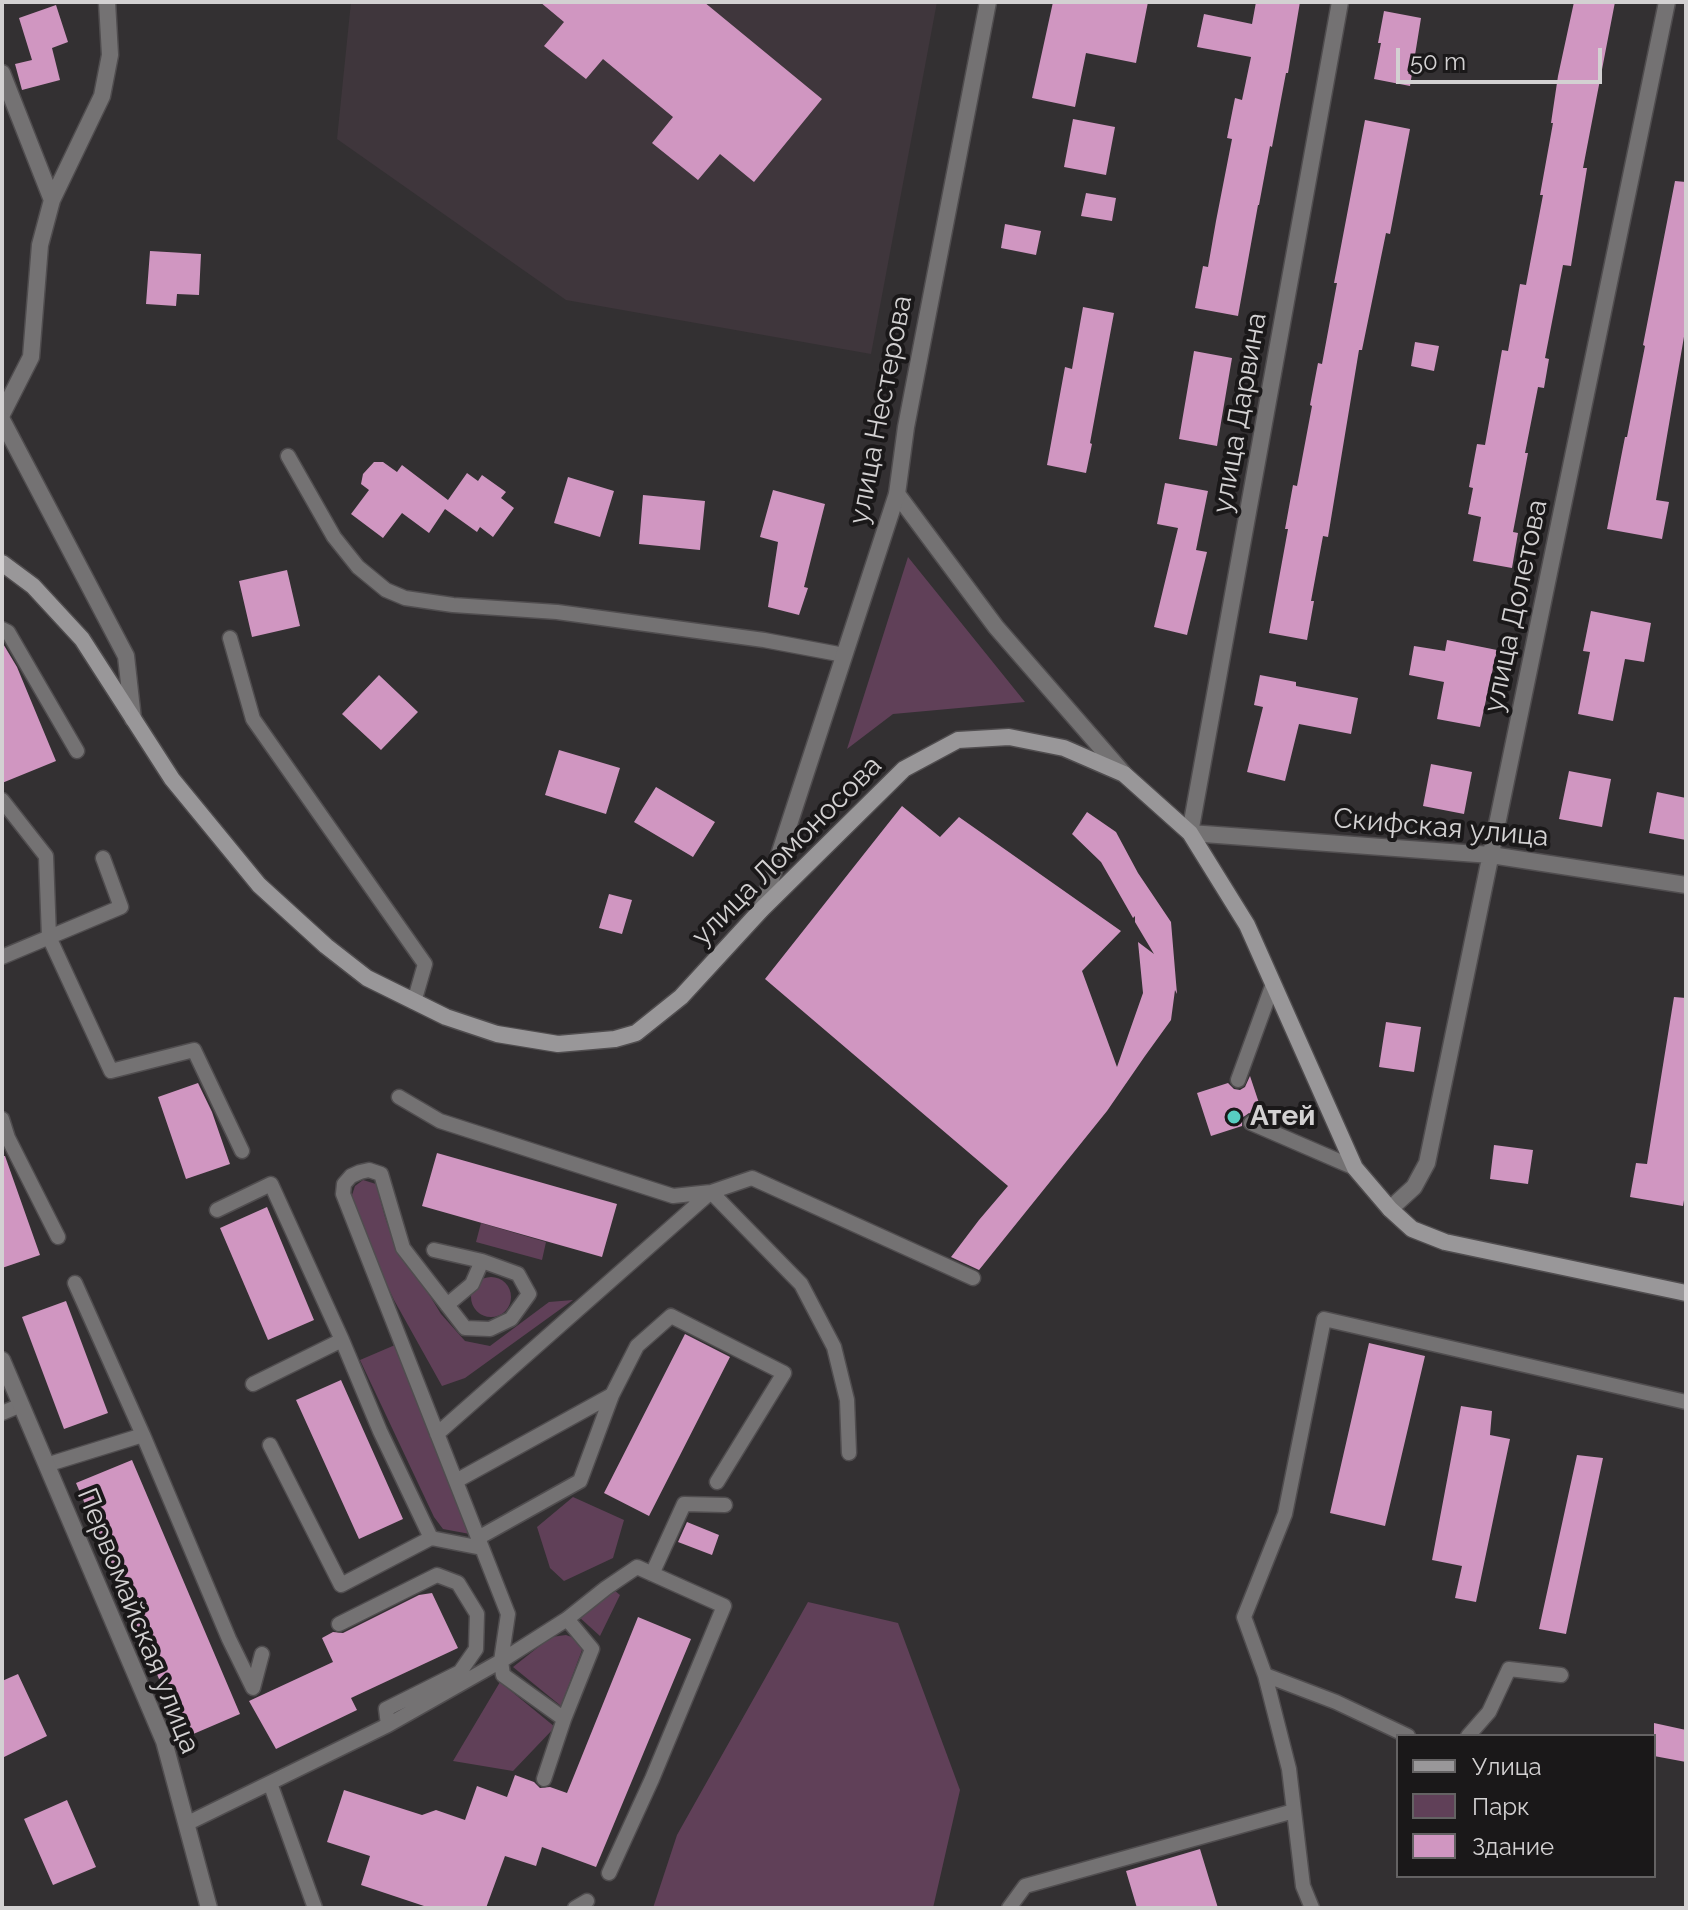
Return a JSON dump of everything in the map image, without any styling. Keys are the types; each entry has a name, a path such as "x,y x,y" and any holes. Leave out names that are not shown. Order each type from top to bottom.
{"main road":[{"path":"2,563 33,586 82,639 133,719"},
{"name":"улица Ломоносова","path":"133,719 172,779 259,885 326,946 367,978 446,1017 497,1034 558,1044 615,1039 636,1033 681,997 761,910 904,769 958,740 1009,737 1064,748 1124,774 1190,833 1247,925 1355,1168 1390,1209 1412,1229 1445,1242 1686,1293"}],"street":[{"path":"2,417 31,357 40,245 52,200 102,96 110,55 107,2"},
{"name":"улица Нестерова","path":"761,910 897,494 909,412 988,2"},
{"name":"улица Дарвина","path":"1190,833 1340,2"},
{"name":"улица Долетова","path":"1390,1209 1414,1187 1427,1163 1667,2"},
{"path":"2,73 52,200"},
{"name":"улица Ломоносова","path":"2,417 126,656 133,719"},
{"path":"897,494 996,627 1124,774"},
{"name":"Скифская улица","path":"1190,833 1491,855 1686,885"},
{"name":"Первомайская улица","path":"2,1360 164,1741 209,1908"}],"lane":[{"path":"288,456 334,537 358,567 386,590 405,598 453,605 557,612 764,640 844,655"},
{"path":"2,629 8,632 77,751"},
{"path":"230,638 253,719 425,964 414,1002"},
{"path":"2,800 46,856 49,937 111,1071 194,1050 242,1151"},
{"path":"2,957 121,907 103,858"},
{"path":"1238,1080 1273,984"},
{"path":"399,1097 440,1121 673,1196 711,1192 752,1178 973,1278"},
{"path":"2,1119 8,1138 58,1237"},
{"path":"1251,1123 1355,1168"},
{"path":"434,1250 482,1261 518,1274 529,1294 511,1319 490,1329 465,1328 403,1248 381,1174 369,1170 360,1172 344,1184 343,1194 508,1614 501,1661 503,1675 564,1719"},
{"path":"217,1210 271,1184 380,1431 431,1538"},
{"path":"437,1434 711,1192"},
{"path":"711,1192 801,1284 834,1347 847,1400 849,1453"},
{"path":"447,1305 472,1284 482,1261"},
{"path":"75,1283 253,1688 262,1654"},
{"path":"270,1445 341,1585 431,1538 480,1543 580,1481 612,1395 637,1346 671,1316 784,1373 717,1482"},
{"path":"1312,1908 1303,1886 1289,1769 1265,1675 1244,1617 1285,1514 1324,1319 1686,1402"},
{"path":"253,1384 342,1340"},
{"path":"456,1481 612,1395"},
{"path":"2,1413 21,1405"},
{"path":"46,1465 143,1435"},
{"path":"652,1574 684,1504 725,1505"},
{"path":"186,1824 388,1725 501,1661 567,1619 637,1567 724,1606 609,1873"},
{"path":"339,1624 437,1575 458,1583 477,1614 476,1649 460,1672 386,1709 388,1725"},
{"path":"544,1779 592,1649 567,1619"},
{"path":"1470,1734 1489,1712 1509,1669 1561,1675"},
{"path":"1265,1675 1336,1702 1404,1734"},
{"path":"270,1783 315,1908"},
{"path":"1009,1908 1025,1886 1294,1811"}],"shaded area":[{"path":"351,2 937,2 871,354 566,300 337,139"}],"green space":[{"path":"908,557 1025,702 893,714 847,749"},
{"path":"363,1180 376,1184 397,1252 441,1314 465,1341 490,1346 549,1302 573,1300 465,1378 442,1386 394,1300 357,1214 352,1195 355,1186"},
{"path":"481,1223 546,1242 542,1260 476,1242"},
{"path":"491,1277 505,1283 511,1297 505,1311 491,1317 477,1311 471,1297 477,1283"},
{"path":"395,1345 470,1534 443,1529 434,1517 360,1360"},
{"path":"573,1497 624,1520 613,1558 564,1581 550,1568 537,1527"},
{"path":"614,1590 620,1595 600,1636 578,1616"},
{"path":"808,1602 898,1623 960,1790 933,1908 653,1908 677,1835"},
{"path":"566,1635 577,1639 582,1650 561,1706 513,1667 551,1637"},
{"path":"500,1682 555,1727 513,1771 453,1761"}],"building":[{"path":"540,2 704,2 822,99 754,182 720,154 698,180 652,143 673,117 603,59 586,79 544,46 564,22"},
{"path":"1053,2 1148,2 1136,63 1086,53 1075,107 1032,98"},
{"path":"1256,2 1300,2 1238,316 1195,308 1203,266 1208,267 1232,139 1227,138 1235,98 1242,100 1251,57 1197,47 1204,14 1252,24"},
{"path":"1574,2 1615,2 1583,168 1587,168 1571,266 1563,265 1545,358 1549,359 1544,388 1538,387 1525,453 1528,453 1513,532 1518,533 1512,568 1473,561 1481,517 1468,514 1473,488 1469,487 1477,444 1485,445 1502,350 1508,351 1520,284 1526,285 1543,195 1540,195 1558,76"},
{"path":"56,5 68,42 52,48 60,80 22,90 15,64 32,60 19,18"},
{"path":"1384,11 1421,18 1410,86 1374,79"},
{"path":"1073,119 1115,127 1106,175 1064,167"},
{"path":"1365,120 1410,129 1390,234 1386,233 1362,350 1359,350 1328,537 1323,536 1311,601 1314,601 1307,640 1269,633 1293,485 1297,486 1318,363 1322,364"},
{"path":"1675,181 1686,182 1686,325 1656,500 1669,502 1662,539 1607,529"},
{"path":"1086,193 1116,198 1112,221 1081,216"},
{"path":"1005,224 1041,231 1036,255 1001,248"},
{"path":"150,251 201,254 199,295 177,294 176,306 146,304"},
{"path":"1083,307 1114,313 1086,473 1047,465 1065,367 1072,369"},
{"path":"1415,342 1439,346 1434,371 1411,366"},
{"path":"1194,351 1232,358 1217,446 1179,439"},
{"path":"374,462 383,462 397,472 402,465 448,500 467,473 478,481 482,475 506,492 501,498 514,508 493,537 480,527 477,532 445,509 429,533 402,513 383,538 351,514 369,490 361,484 363,474"},
{"path":"568,477 614,491 600,537 554,523"},
{"path":"1165,483 1208,491 1196,550 1207,552 1187,635 1154,627 1178,528 1157,524"},
{"path":"773,490 825,504 804,587 808,588 799,615 768,607 778,542 760,537"},
{"path":"643,495 705,501 700,550 639,544"},
{"path":"287,570 300,626 252,637 239,581"},
{"path":"1591,611 1651,623 1644,662 1625,659 1613,721 1578,714 1590,652 1583,651"},
{"path":"1447,640 1497,650 1480,727 1437,719 1444,682 1409,675 1414,646 1445,651"},
{"path":"2,642 17,667 56,761 2,783"},
{"path":"379,675 418,712 381,750 342,714"},
{"path":"1260,675 1296,682 1296,686 1358,698 1351,734 1299,724 1285,781 1247,772 1263,707 1254,705"},
{"path":"559,750 620,768 606,814 545,795"},
{"path":"1431,764 1472,772 1464,814 1423,806"},
{"path":"1569,771 1611,779 1602,827 1559,819"},
{"path":"656,787 715,822 693,857 634,822"},
{"path":"1657,792 1686,798 1686,840 1649,833"},
{"path":"902,806 940,837 959,817 1121,931 1082,971 1117,1067 1143,993 1138,942 1154,954 1135,922 1135,916 1133,918 1101,862 1072,834 1087,812 1116,832 1138,873 1171,922 1177,994 1175,990 1171,1020 1107,1111 979,1270 951,1257 1008,1186 765,979"},
{"path":"609,894 632,900 622,934 599,928"},
{"path":"1674,997 1686,998 1686,1188 1683,1206 1630,1197 1636,1163 1647,1164"},
{"path":"1386,1022 1421,1027 1414,1072 1379,1067"},
{"path":"1250,1076 1264,1118 1249,1113 1242,1118 1242,1126 1211,1136 1197,1093 1228,1083 1240,1090"},
{"path":"198,1083 230,1164 186,1179 158,1097"},
{"path":"1494,1145 1533,1150 1528,1184 1490,1179"},
{"path":"437,1153 617,1204 602,1257 422,1206"},
{"path":"2,1156 5,1156 40,1255 2,1268"},
{"path":"267,1207 314,1320 268,1340 220,1228"},
{"path":"66,1301 108,1413 64,1429 22,1317"},
{"path":"685,1334 730,1357 649,1516 604,1493"},
{"path":"1369,1343 1425,1356 1385,1526 1330,1513"},
{"path":"341,1380 403,1519 359,1539 296,1400"},
{"path":"1461,1406 1492,1411 1490,1435 1510,1439 1476,1602 1455,1598 1462,1566 1432,1560"},
{"path":"1577,1455 1603,1458 1566,1634 1539,1629"},
{"path":"132,1460 240,1714 184,1738 76,1483"},
{"path":"687,1522 719,1535 712,1555 678,1542"},
{"path":"432,1593 458,1648 351,1698 357,1710 276,1749 249,1701 333,1662 322,1638 333,1632 343,1633 419,1595"},
{"path":"638,1617 691,1639 596,1867 542,1847 536,1866 505,1856 486,1908 430,1908 361,1885 370,1856 327,1842 344,1790 422,1815 436,1810 465,1820 477,1786 507,1797 515,1775 534,1782 540,1788 550,1787 567,1793"},
{"path":"18,1674 47,1736 2,1758 2,1681"},
{"path":"1654,1723 1686,1730 1686,1762 1656,1756"},
{"path":"67,1800 96,1867 53,1885 24,1819"},
{"path":"1200,1849 1218,1908 1137,1908 1126,1871"}],"place":[{"name":"Атей","path":"1234,1117"}]}
